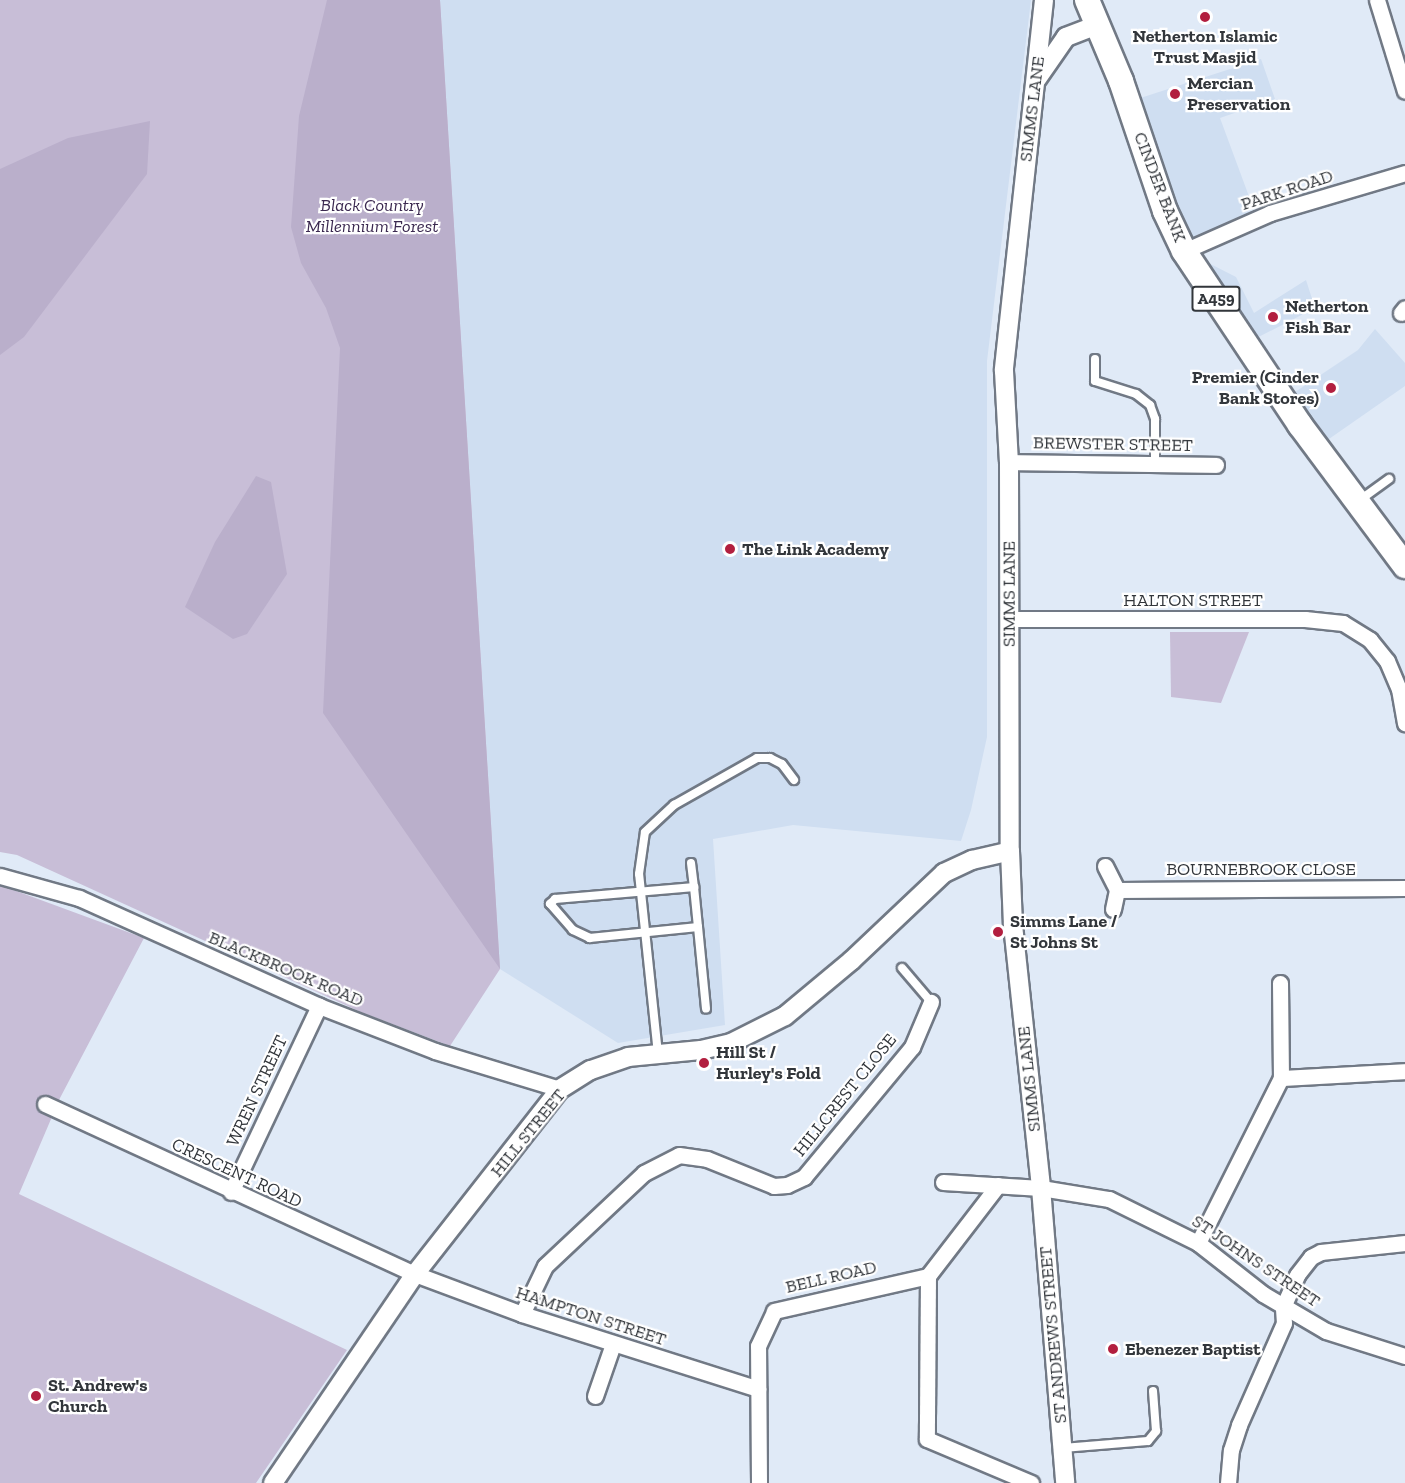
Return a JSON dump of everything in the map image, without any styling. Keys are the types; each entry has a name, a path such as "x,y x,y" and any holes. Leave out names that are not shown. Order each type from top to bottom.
{"main road":[{"name":"CINDER BANK","path":"1087,0 1095,26 1121,81 1165,211 1184,250 1257,363 1356,503 1405,566"}],"street":[{"name":"SIMMS LANE","path":"1041,1188 1013,925 1010,850 1009,462 1005,371 1013,268 1044,0"},
{"path":"1377,0 1400,55 1405,91"},
{"path":"1036,80 1066,37 1095,26"},
{"name":"PARK ROAD","path":"1184,250 1270,213 1405,173"},
{"name":"BREWSTER STREET","path":"1009,462 1215,465"},
{"name":"HALTON STREET","path":"1011,619 1305,619 1343,623 1370,639 1387,661 1399,689 1405,723"},
{"name":"HILL STREET","path":"273,1483 415,1274 560,1089 591,1070 628,1057 731,1043 785,1016 851,961 944,873 972,860 1010,850"},
{"path":"1104,866 1117,890 1113,909"},
{"name":"BLACKBROOK ROAD","path":"0,876 80,898 320,1006 435,1051 560,1089"},
{"name":"BOURNEBROOK CLOSE","path":"1117,890 1405,888"},
{"path":"1198,1243 1281,1078 1280,983"},
{"name":"HILLCREST CLOSE","path":"522,1314 545,1266 644,1173 679,1155 707,1159 774,1186 787,1185 804,1177 912,1047 931,1002"},
{"name":"WREN STREET","path":"231,1192 320,1006"},
{"path":"1281,1078 1405,1071"},
{"name":"CRESCENT ROAD","path":"45,1104 231,1192 415,1274"},
{"name":"ST JOHNS STREET","path":"943,1182 1041,1188 1109,1199 1198,1243 1283,1307 1326,1331 1405,1356"},
{"path":"998,1185 928,1275 927,1439 1031,1483"},
{"name":"ST ANDREWS STREET","path":"1041,1188 1065,1483"},
{"path":"1228,1483 1231,1450 1284,1323 1283,1307 1297,1275 1311,1257 1335,1250 1405,1243"},
{"name":"HAMPTON STREET","path":"415,1274 522,1314 758,1389"},
{"name":"BELL ROAD","path":"759,1483 758,1346 774,1311 928,1275"},
{"path":"595,1396 613,1344"}],"lane":[{"path":"1095,359 1095,381 1136,394 1150,405 1155,419 1155,464"},
{"path":"1356,503 1389,479"},
{"path":"658,1054 639,874 645,832 674,805 757,758 770,758 782,764 794,780"},
{"path":"691,863 706,1009"},
{"path":"694,887 555,899 550,904 573,930 590,938 698,927"},
{"path":"902,968 931,1002"},
{"path":"1063,1448 1148,1441 1156,1431 1153,1391"}],"shaded area":[{"name":"The Link Academy","path":"440,0 1031,0 987,361 987,737 971,810 961,841 793,825 713,839 725,1025 618,1043 500,969"},
{"path":"1261,59 1275,99 1220,118 1257,218 1185,251 1236,277 1254,313 1306,280 1315,308 1245,344 1184,251 1128,102"},
{"path":"1375,329 1405,363 1405,386 1316,448 1283,400 1358,350"}],"green space":[{"path":"0,0 440,0 500,969 450,1046 363,1013 17,855 0,852"},
{"name":"Black Country Millennium Forest","path":"327,0 440,0 500,969 323,713 340,348 326,308 301,263 291,227 299,116"},
{"path":"150,121 147,174 24,337 0,355 0,169 68,138"},
{"path":"256,476 271,482 287,574 247,634 233,639 185,607 215,542"},
{"path":"1170,632 1249,632 1221,703 1171,697"},
{"path":"0,885 144,938 60,1098 19,1194 347,1350 256,1483 0,1483"}],"place":[{"name":"Netherton Islamic Trust Masjid","path":"1205,17"},
{"name":"Mercian Preservation","path":"1175,94"},
{"name":"Netherton Fish Bar","path":"1273,317"},
{"name":"Premier (Cinder Bank Stores)","path":"1331,388"},
{"name":"The Link Academy","path":"730,549"},
{"name":"Simms Lane / St Johns St","path":"998,932"},
{"name":"Hill St / Hurley's Fold","path":"704,1063"},
{"name":"Ebenezer Baptist","path":"1113,1349"},
{"name":"St. Andrew's Church","path":"36,1396"}]}
